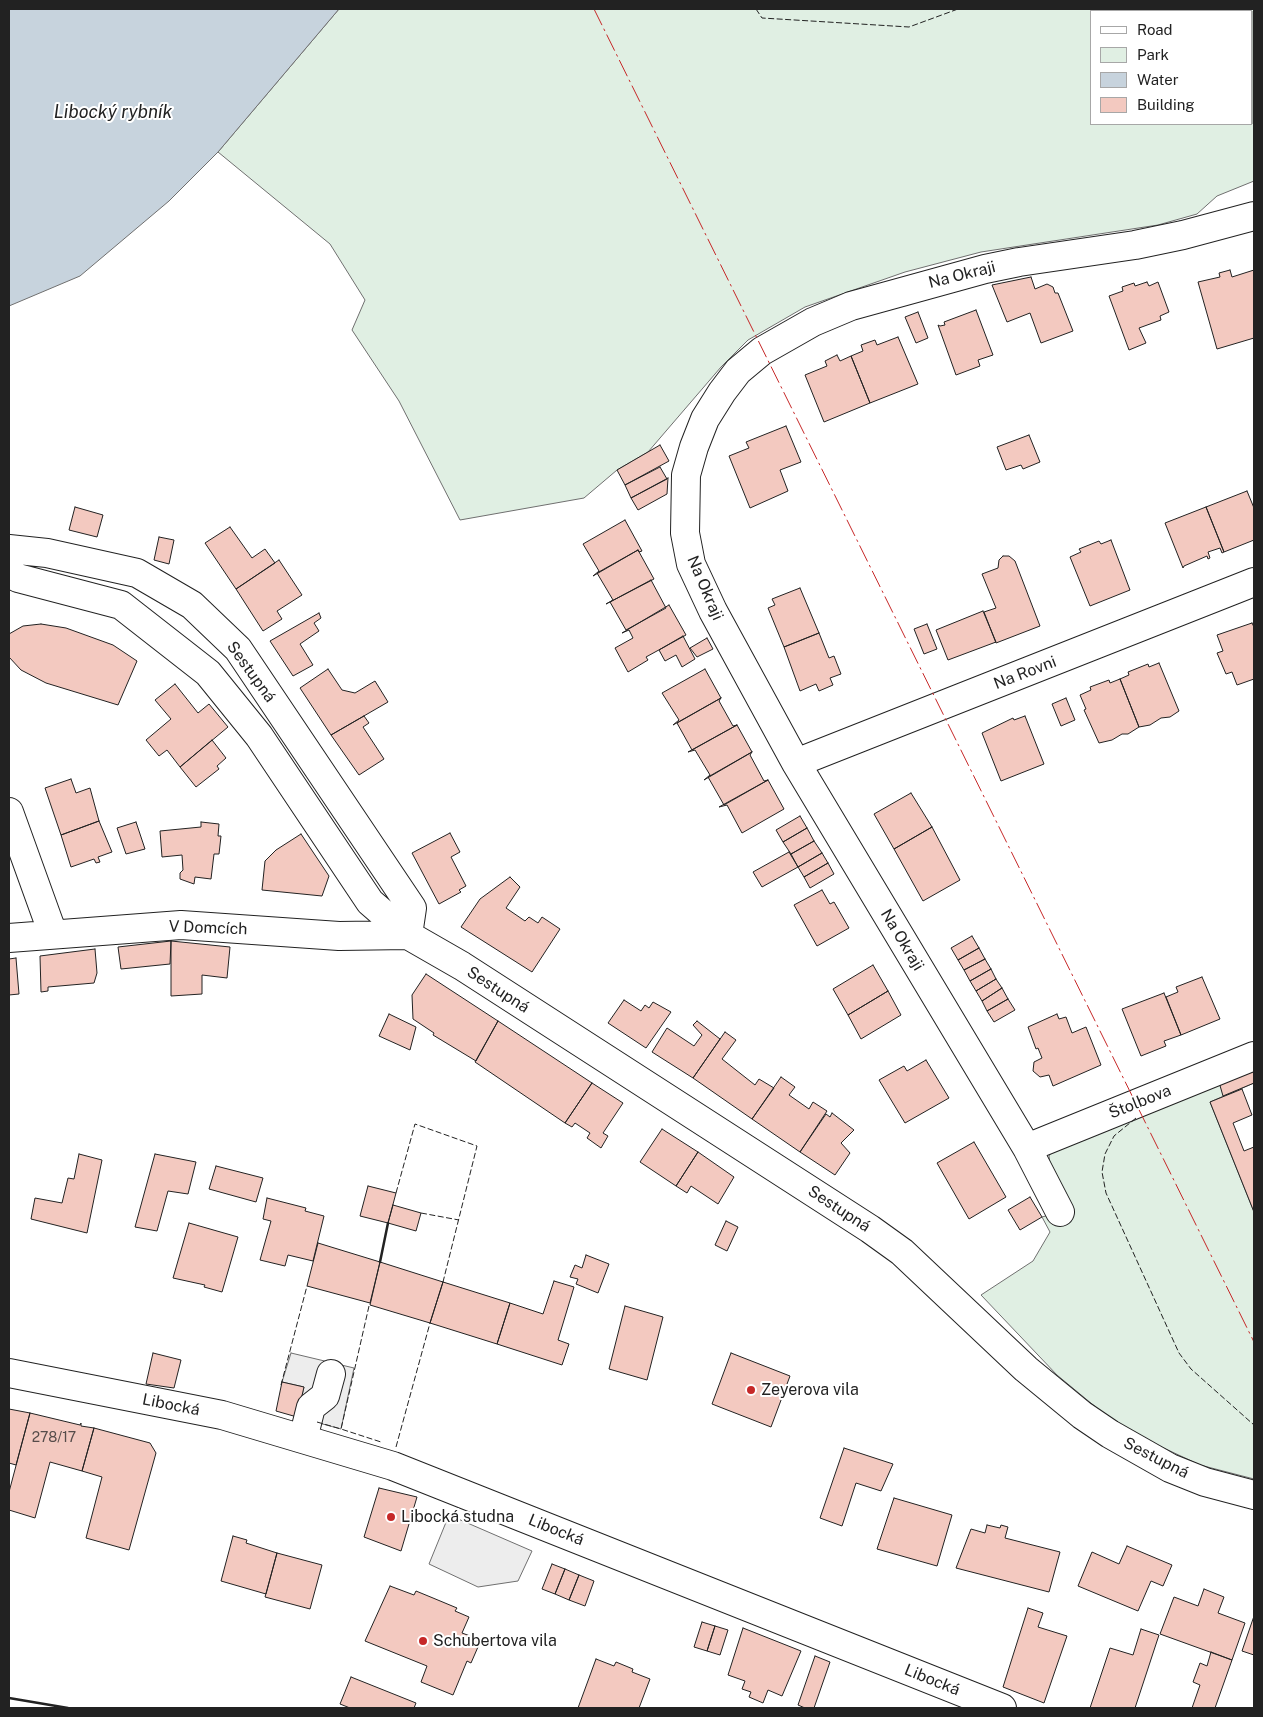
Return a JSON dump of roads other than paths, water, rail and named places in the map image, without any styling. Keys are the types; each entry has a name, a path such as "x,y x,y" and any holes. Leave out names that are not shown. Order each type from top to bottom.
{"street":[{"name":"Na Okraji","path":"1060,1212 1026,1148 796,763 713,611 691,564 685,533 684,500 686,475 705,419 738,371 783,337 812,322 870,300 994,267 1184,236 1254,216"},
{"name":"Sestupná","path":"9,548 47,553 137,573 192,605 238,649 412,908 408,935"},
{"name":"Sestupná","path":"9,573 18,578 121,605 208,673 259,736 370,902 408,935 462,966 870,1229 902,1252 1026,1368 1082,1415 1110,1434 1170,1468 1205,1482 1254,1495"},
{"name":"Na Rovni","path":"796,763 1254,582"},
{"path":"9,812 53,934"},
{"name":"V Domcích","path":"9,938 181,925 339,936 408,935"},
{"name":"Štolbova","path":"1026,1148 1254,1056"},
{"name":"Libocká","path":"9,1373 222,1415 402,1469 1002,1708"},
{"path":"303,1439 312,1407 325,1396 331,1374"}],"water":[{"name":"Libocký rybník","path":"9,9 339,9 218,152 169,201 80,276 9,306"}],"place":[{"name":"Zeyerova vila","path":"751,1390"},
{"name":"Libocká studna","path":"391,1517"},
{"name":"Schubertova vila","path":"423,1641"}]}
